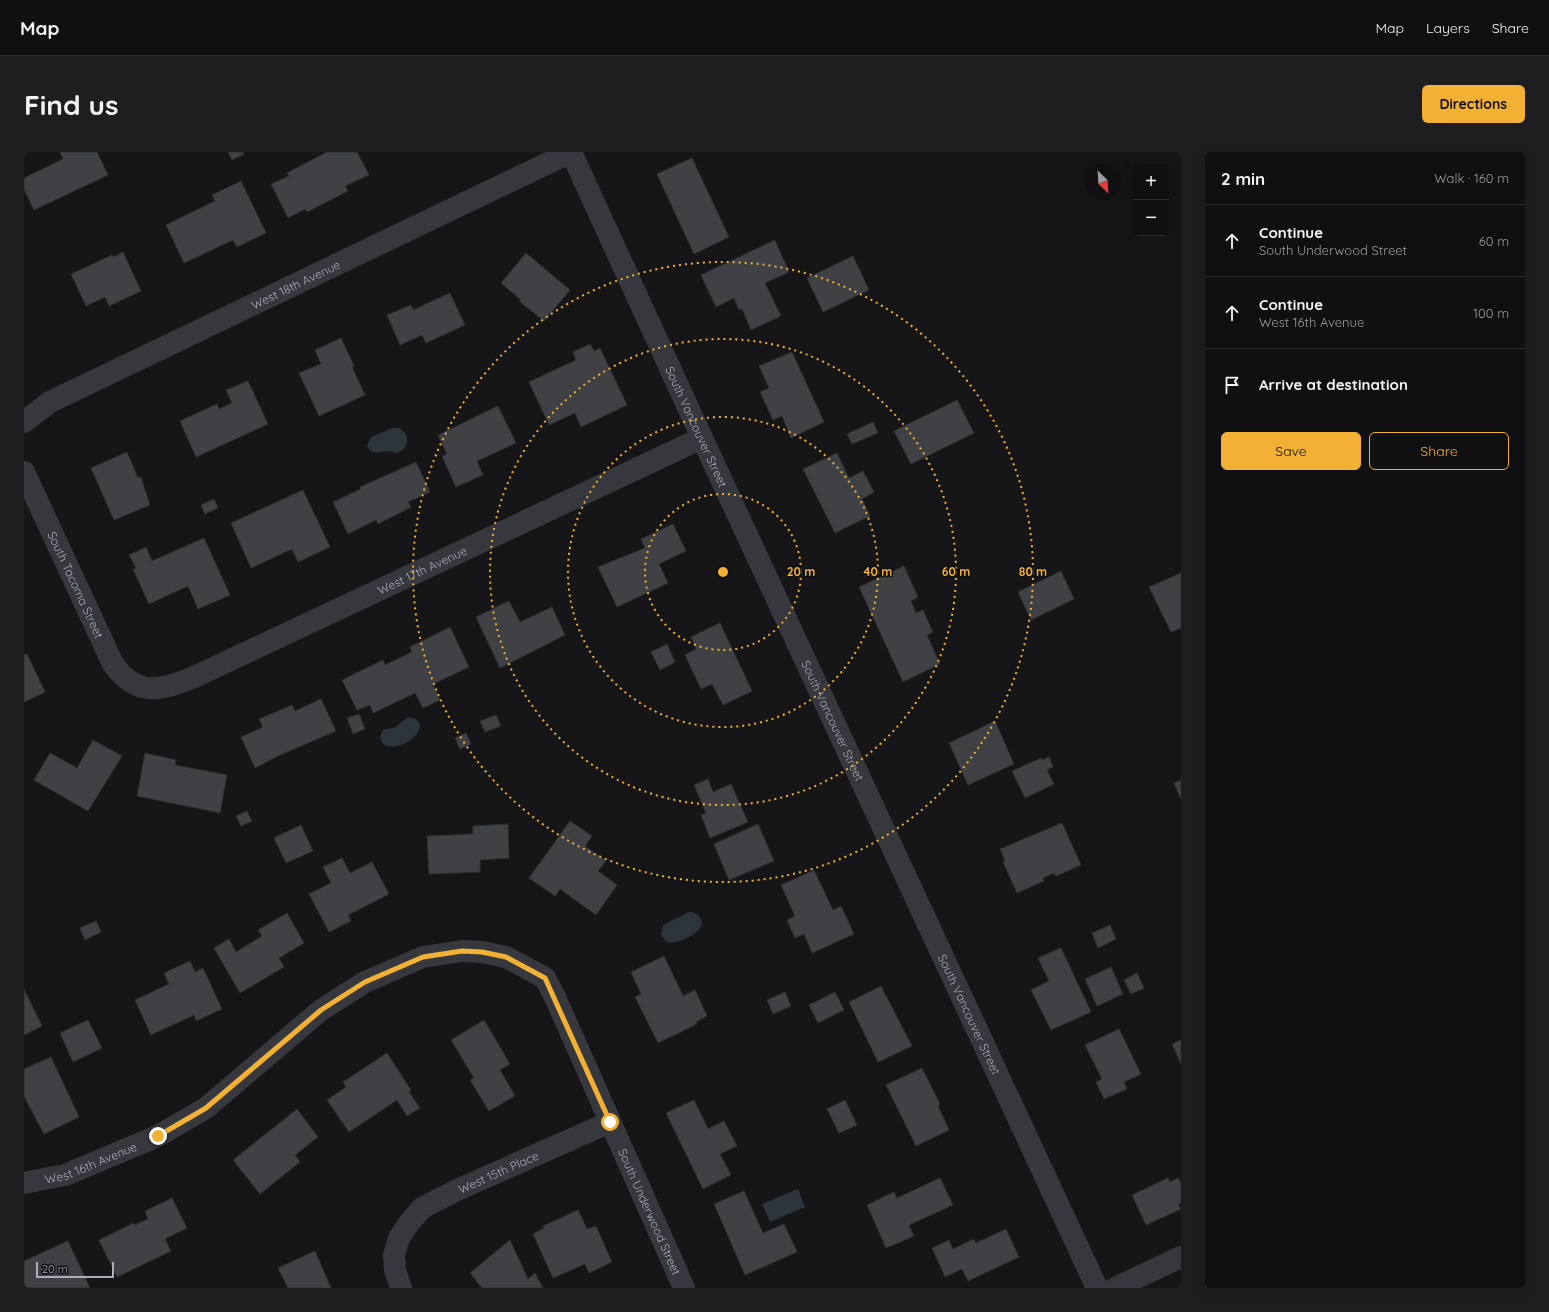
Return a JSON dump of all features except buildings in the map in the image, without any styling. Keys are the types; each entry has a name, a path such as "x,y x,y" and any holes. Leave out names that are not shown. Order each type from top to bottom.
{"street":[{"name":"West 18th Avenue","path":"24,422 50,402 571,152"},
{"name":"South Vancouver Street","path":"571,152 702,438 1097,1288"},
{"name":"West 17th Avenue","path":"140,687 152,690 170,687 192,678 702,438"},
{"name":"South Tacoma Street","path":"24,472 113,664 121,676 140,687"},
{"name":"West 16th Avenue","path":"24,1183 65,1175 158,1136 206,1108 321,1010 365,982 423,957 462,951 482,952"},
{"name":"South Underwood Street","path":"482,952 506,957 545,978 684,1288"},
{"name":"West 15th Place","path":"401,1288 395,1270 394,1255 399,1238 422,1208 455,1191 610,1122"},
{"path":"1116,1288 1181,1257"}],"shaded area":[{"path":"393,428 400,428 406,434 407,443 403,450 397,453 387,451 376,453 370,451 367,445 371,437"},
{"path":"408,717 416,719 420,724 419,731 415,736 402,745 388,746 383,743 380,737 383,730 396,727"},
{"path":"689,912 697,914 700,917 702,925 699,929 691,936 681,941 670,943 666,942 661,934 663,925"},
{"path":"798,1189 805,1207 770,1222 762,1204"}],"route":[{"path":"158,1136 206,1108 321,1010 365,982 423,957 462,951 482,952 506,957 545,978 554,995 610,1122"}]}
